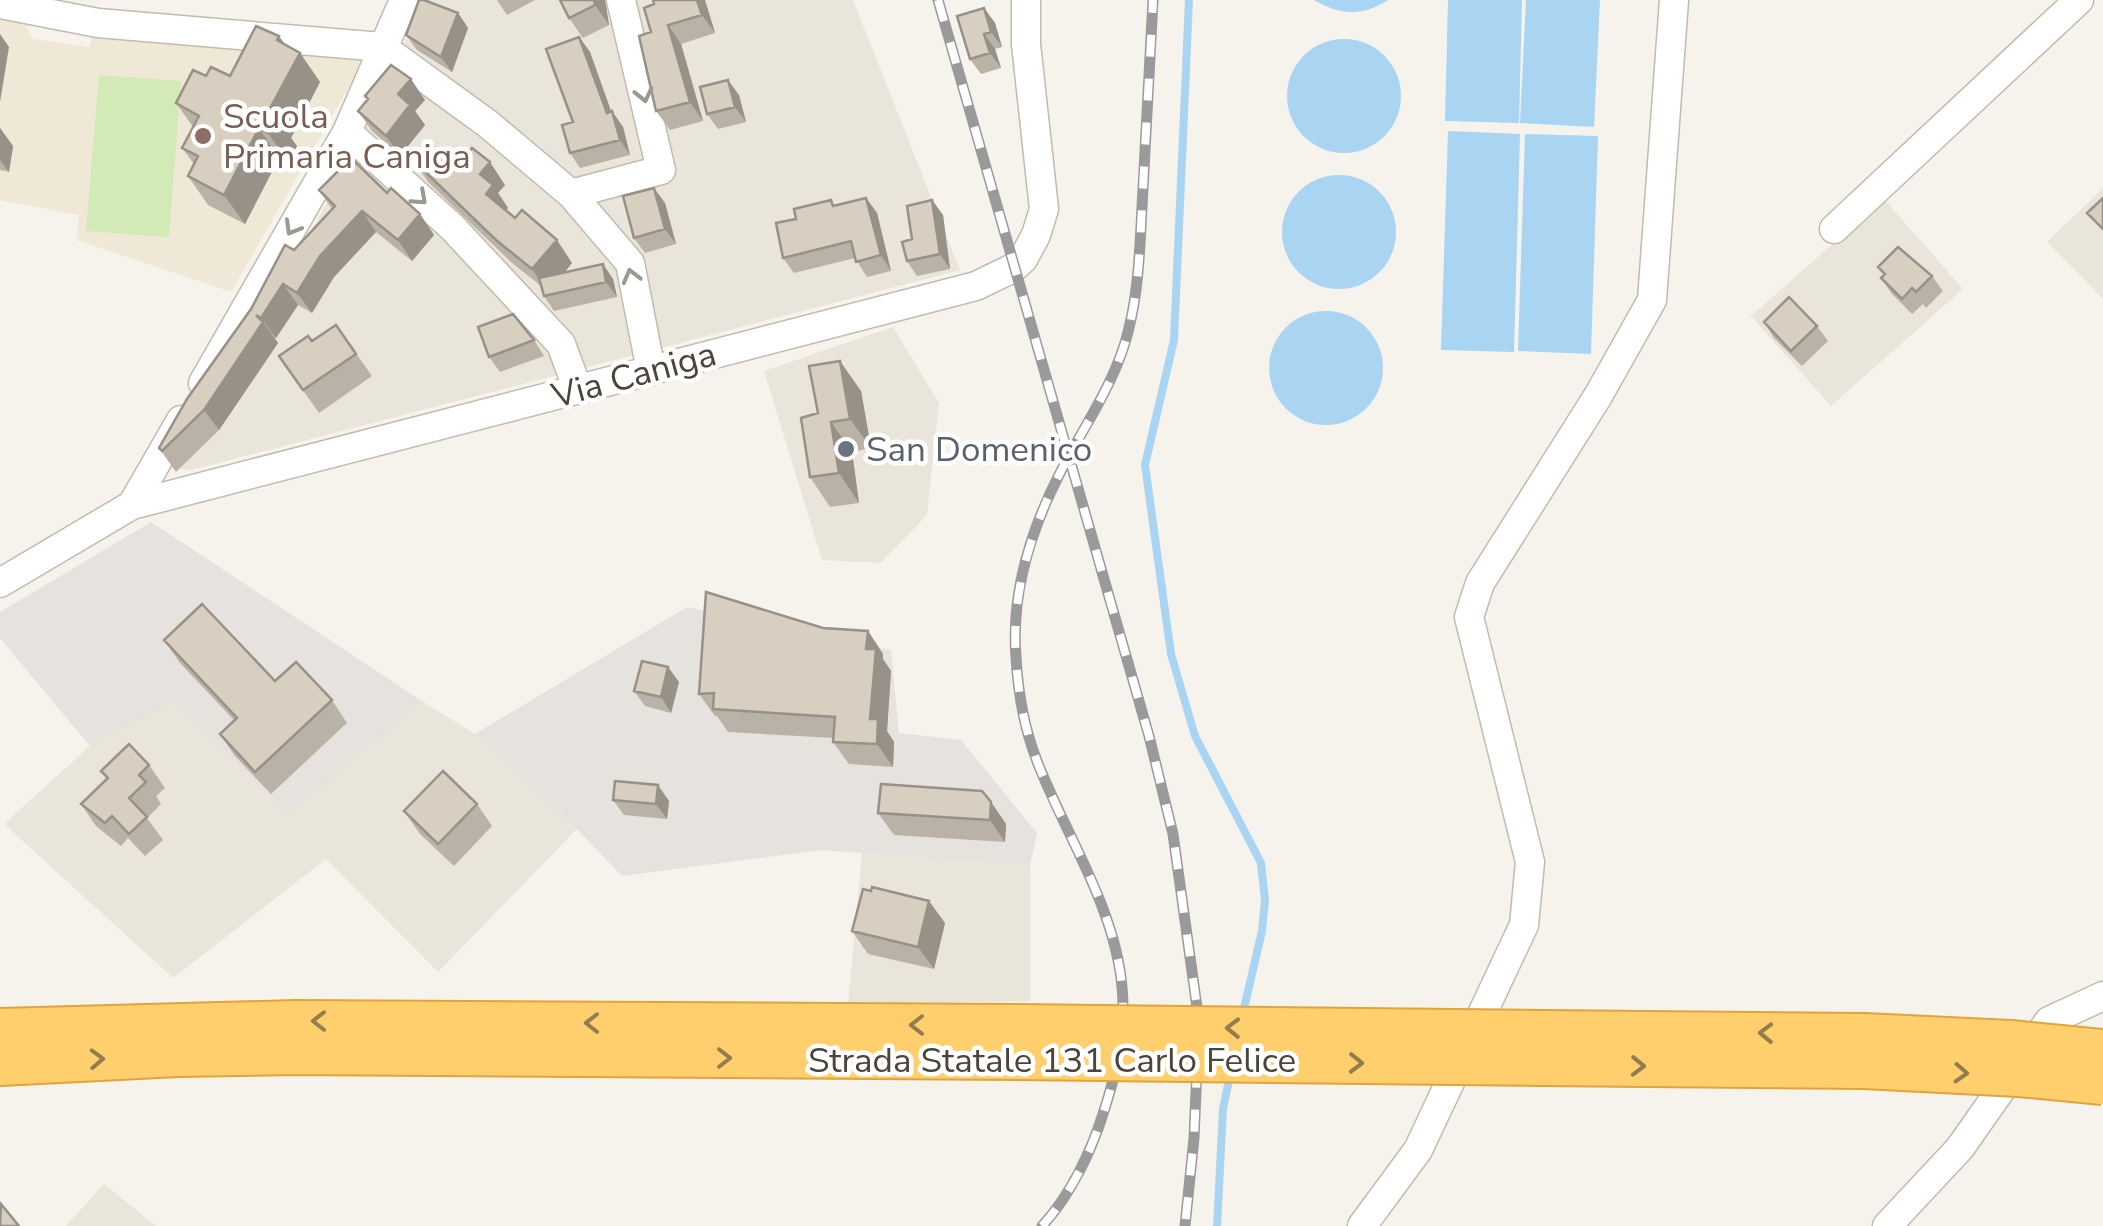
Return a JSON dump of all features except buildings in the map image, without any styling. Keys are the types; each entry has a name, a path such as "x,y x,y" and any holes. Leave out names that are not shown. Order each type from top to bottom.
{"highway":[{"name":"Strada Statale 131 Carlo Felice","path":"0,1028 176,1022 417,1039 1864,1051 2011,1041 2103,1050"},
{"name":"Strada Statale 131 Carlo Felice","path":"0,1065 417,1039"},
{"name":"Strada Statale 131 Carlo Felice","path":"1864,1051 2019,1076 2103,1084"}],"street":[{"path":"132,505 347,132 404,0"},
{"path":"571,194 661,170 621,0"},
{"name":"Via Caniga","path":"0,583 132,505 976,286 1014,268 1023,260 1036,235 1044,209 1026,44 1026,0"},
{"path":"1362,1226 1418,1150 1524,925 1530,862 1470,617 1480,583 1598,396 1652,300 1674,0"},
{"path":"1834,229 2079,0"},
{"path":"0,4 382,47 488,124 571,194 630,263 651,371"},
{"path":"347,132 452,227 561,344 578,390"},
{"path":"1887,1226 1960,1148 2050,1021 2103,996"}],"shaded area":[{"path":"853,0 960,270 192,470 169,468 254,344 392,75 420,3"},
{"name":"Scuola Primaria Caniga","path":"0,14 22,17 33,39 90,47 92,34 366,57 231,292 77,240 79,215 0,200"},
{"path":"2103,188 2103,299 2047,242"},
{"path":"1884,199 1963,289 1831,406 1751,316"},
{"path":"893,327 939,403 927,515 881,563 822,560 764,371"},
{"path":"151,522 422,701 288,816 175,702 90,746 0,638 0,612"},
{"path":"687,607 891,650 899,733 961,740 1037,833 1030,865 821,850 622,876 475,734"},
{"path":"422,701 475,734 577,829 438,972 326,859 173,978 4,824 90,746 175,702 288,816"},
{"path":"862,853 1030,865 1030,1001 848,1004"},
{"path":"104,1184 156,1226 66,1226"}],"green space":[{"path":"99,75 181,81 169,237 86,231"}],"water":[{"path":"1314,0 1388,0 1351,12"},
{"path":"1448,0 1522,0 1519,123 1445,121"},
{"path":"1526,0 1600,0 1594,127 1520,123"},
{"path":"1344,39 1366,43 1385,55 1397,74 1401,96 1397,118 1385,137 1366,149 1344,153 1322,149 1303,137 1291,118 1287,96 1291,74 1303,55 1322,43"},
{"path":"1448,131 1520,134 1514,352 1441,350"},
{"path":"1525,134 1598,136 1591,354 1518,351"},
{"path":"1339,175 1361,179 1380,191 1392,210 1396,232 1392,254 1380,273 1361,285 1339,289 1317,285 1298,273 1286,254 1282,232 1286,210 1298,191 1317,179"},
{"path":"1326,311 1348,315 1367,327 1379,346 1383,368 1379,390 1367,409 1348,421 1326,425 1304,421 1285,409 1273,390 1269,368 1273,346 1285,327 1304,315"}],"waterway":[{"path":"1189,0 1174,340 1145,465 1171,654 1195,736 1261,863 1265,900 1262,931 1242,1017"},
{"path":"1217,1226 1223,1109 1230,1075"}],"railway":[{"path":"938,0 1149,736 1173,834 1199,1022 1185,1226"},
{"path":"1042,1226 1070,1187 1098,1128 1116,1067 1123,1003 1110,928 1029,736 1017,670 1017,610 1025,563 1040,518 1115,370 1132,315 1140,243 1153,0"}],"place":[{"name":"Scuola Primaria Caniga","path":"203,136"},
{"name":"San Domenico","path":"846,449"}]}
